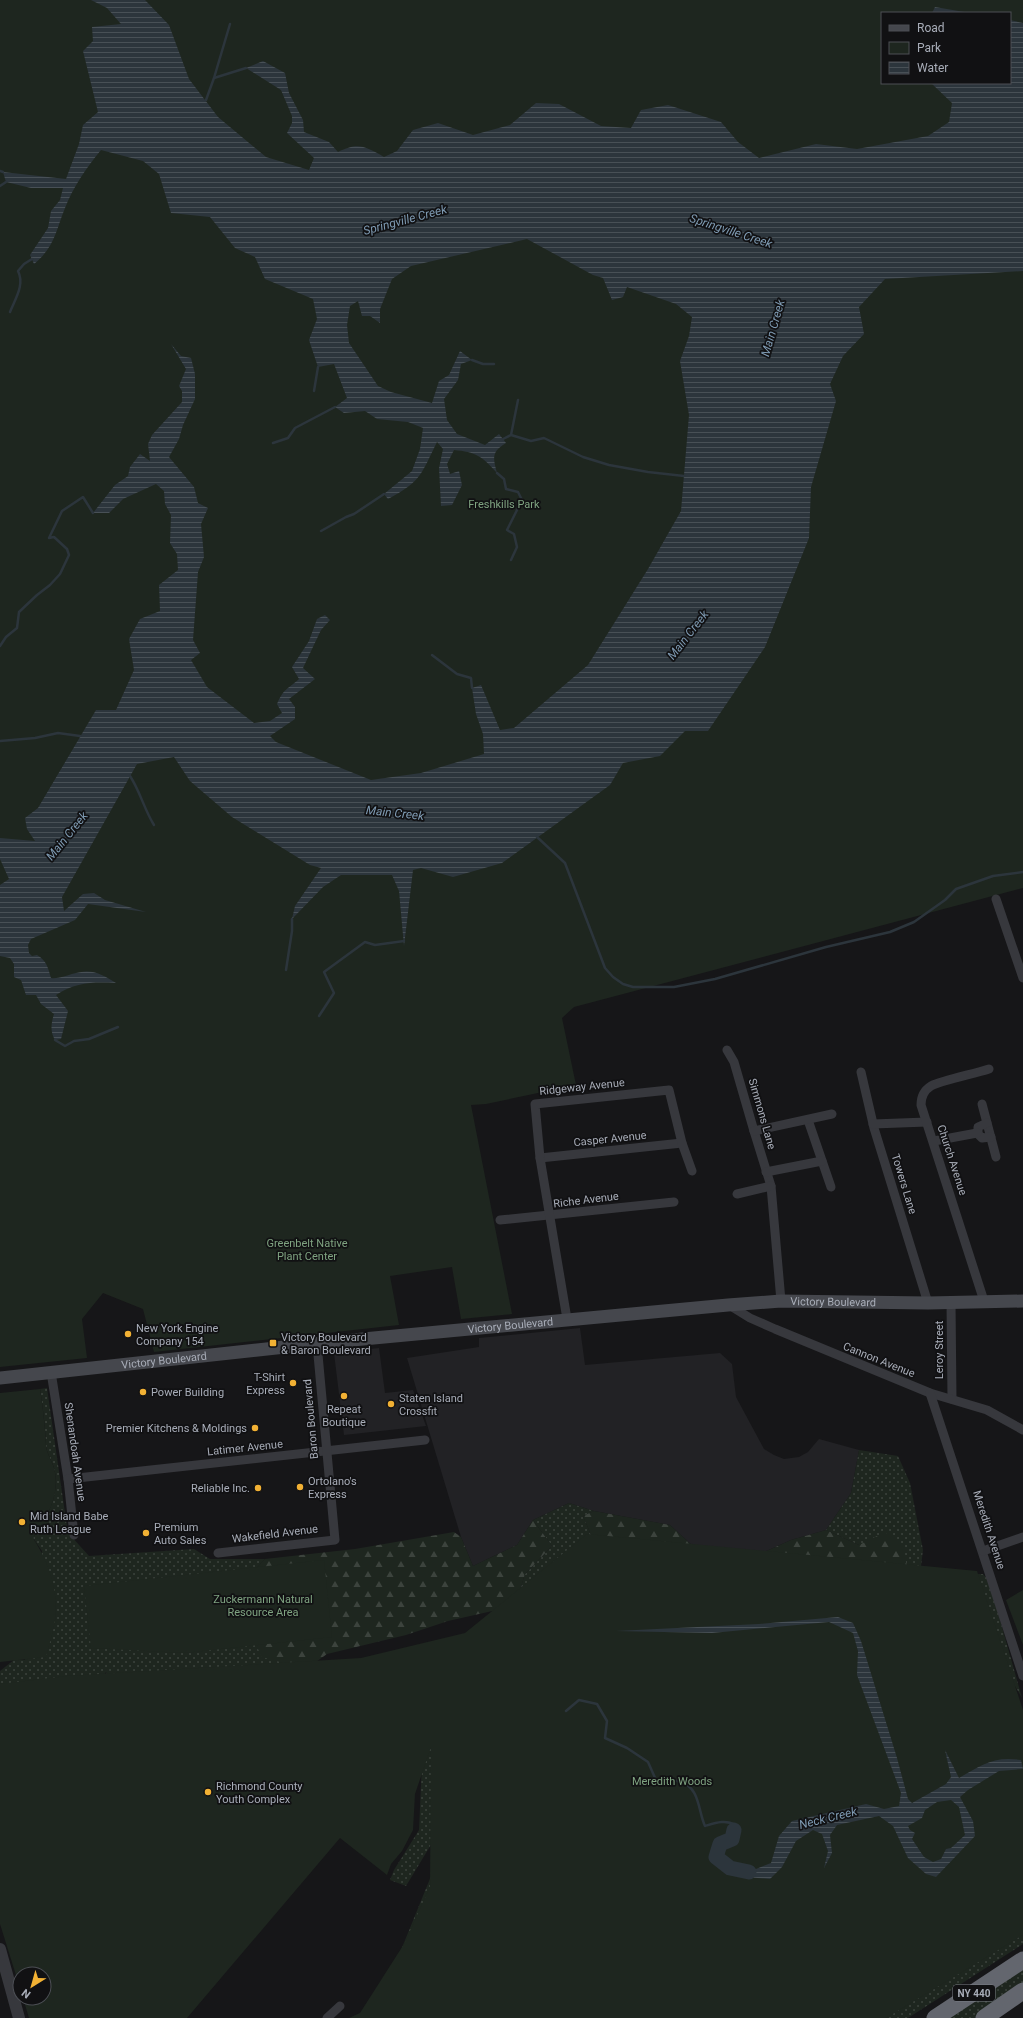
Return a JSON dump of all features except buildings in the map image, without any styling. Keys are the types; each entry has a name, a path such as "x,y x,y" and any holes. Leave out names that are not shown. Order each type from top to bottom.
{"highway":[{"path":"922,2018 1018,1963"},
{"name":"NY 440","path":"936,2018 1018,1963"},
{"name":"NY 440","path":"984,2018 1023,1991"}],"main road":[{"name":"Victory Boulevard","path":"0,1378 317,1344 728,1304 781,1301 1023,1301"}],"street":[{"path":"996,899 1023,978"},
{"name":"Simmons Lane","path":"727,1050 734,1062 771,1186 781,1301"},
{"name":"Church Avenue","path":"984,1301 934,1141 921,1105 923,1095 931,1086 989,1069"},
{"name":"Towers Lane","path":"861,1072 873,1124 928,1302"},
{"name":"Ridgeway Avenue","path":"567,1319 540,1158 535,1104 669,1090 682,1143 692,1171"},
{"path":"982,1104 996,1157"},
{"path":"754,1131 832,1114"},
{"path":"808,1120 831,1187"},
{"path":"873,1124 927,1122"},
{"path":"977,1133 978,1127 987,1123"},
{"path":"934,1141 977,1133"},
{"path":"977,1133 982,1138 991,1137"},
{"name":"Casper Avenue","path":"540,1158 682,1143"},
{"path":"766,1172 822,1161"},
{"path":"737,1194 771,1186"},
{"name":"Riche Avenue","path":"500,1220 674,1202"},
{"name":"Leroy Street","path":"951,1302 952,1399"},
{"name":"Cannon Avenue","path":"728,1304 750,1318 775,1330 930,1393 987,1410 1023,1430"},
{"name":"Baron Boulevard","path":"317,1344 335,1540"},
{"name":"Shenandoah Avenue","path":"51,1372 68,1478 74,1535"},
{"name":"Meredith Avenue","path":"930,1393 1023,1676"},
{"name":"Latimer Avenue","path":"68,1478 326,1452 425,1440"},
{"path":"983,1551 1023,1537"},
{"name":"Wakefield Avenue","path":"218,1553 335,1540"},
{"path":"0,1949 19,2018"},
{"path":"327,2018 340,2006"}],"shaded area":[{"path":"580,1328 585,1365 720,1353 732,1364 736,1397 764,1449 774,1455 784,1459 799,1457 808,1452 819,1439 859,1450 851,1493 826,1530 791,1540 755,1556 695,1548 670,1525 594,1511 569,1503 533,1520 517,1545 473,1566 461,1537 407,1358 479,1347 479,1338"},
{"path":"379,1348 385,1393 413,1390 426,1426 344,1435 334,1353"}],"green space":[{"name":"Freshkills Park","path":"0,0 1023,0 1023,888 574,1007 562,1018 576,1085 486,1104 471,1105 512,1314 461,1319 452,1267 390,1276 399,1325 154,1352 143,1309 103,1293 82,1319 87,1358 0,1367"},
{"path":"47,1388 67,1527 70,1535 89,1556 194,1549 210,1559 265,1559 239,1587 306,1669 461,1653 464,2018 395,1965 442,1849 435,1838 406,1886 390,1880 394,1870 419,1830 422,1763 113,1689 106,1672 99,1684 0,1732 0,1671 15,1659 25,1660 42,1551 33,1538 48,1513 56,1487 54,1468 46,1448 40,1389"},
{"name":"Mid Island Babe Ruth League","path":"40,1389 46,1448 54,1468 56,1487 48,1514 33,1538 46,1562 52,1580 56,1599 55,1620 46,1657 0,1662 0,1393"},
{"path":"859,1450 898,1456 910,1483 923,1550 920,1574 983,1574 989,1581 1022,1698 978,1623 859,1545 826,1530 851,1493"},
{"path":"569,1503 594,1511 583,1516 598,1551 515,1606 525,1574 552,1546 533,1520"},
{"path":"594,1511 670,1525 695,1548 755,1556 791,1540 826,1530 859,1545 885,1532 902,1545 909,1574 598,1551 583,1516"},
{"path":"533,1520 552,1546 525,1574 515,1606 448,1621 406,1635 327,1654 306,1669 262,1657 250,1633 239,1587 265,1559 355,1549 454,1532 461,1537 473,1566 517,1545"},
{"name":"Meredith Woods","path":"587,1534 977,1571 1023,1710 1023,1935 886,2018 349,2018 360,2013 404,1944 430,1887 431,1747 415,1794 413,1830 402,1851 391,1864 387,1875 340,1838 187,2018 29,2018 25,2006 52,2006 52,1966 13,1966 0,1924 0,1684 67,1676 361,1658 465,1633"},
{"name":"Zuckermann Natural Resource Area","path":"324,1560 332,1637 184,1653 91,1648 84,1586"},
{"path":"1023,1590 1023,1645 1006,1600"},
{"path":"1023,1927 1023,1944 908,2018 865,2018"},
{"path":"1023,1967 1023,1984 975,2018 947,2018"}],"water":[{"path":"91,0 145,0 169,25 189,79 218,117 266,157 309,170 314,158 287,133 292,123 292,116 281,90 246,68 263,61 285,73 289,93 303,120 304,132 329,142 338,152 356,146 372,150 384,157 397,151 413,130 438,123 473,135 510,125 536,103 559,104 601,126 631,128 641,110 668,105 721,122 738,142 759,158 816,144 857,149 928,136 949,122 952,103 932,84 1011,84 1011,20 1023,23 1023,271 885,279 859,307 864,334 843,356 830,384 836,401 811,487 809,538 765,647 708,731 685,731 660,756 623,763 610,785 502,863 453,877 421,868 413,870 404,946 399,891 392,875 341,875 323,887 292,919 295,906 321,868 310,865 232,817 190,781 174,757 137,764 62,897 64,911 83,894 94,893 105,900 146,912 88,904 75,920 31,939 28,945 29,953 32,956 37,955 45,962 51,978 59,978 85,971 95,972 116,983 78,985 56,995 68,1011 61,1039 55,1040 52,1034 52,1021 54,1014 41,1004 36,995 26,995 21,980 14,977 14,964 10,958 0,956 0,885 9,879 0,859 0,838 35,841 27,829 25,818 38,808 96,710 116,710 134,670 129,639 140,619 160,611 159,585 178,570 177,554 170,543 171,515 165,504 164,491 156,484 123,499 109,513 93,513 115,485 128,476 130,467 140,454 150,461 148,444 152,435 182,402 182,391 179,386 186,369 171,344 181,356 191,358 195,374 195,399 183,425 179,439 169,457 194,487 198,503 208,508 201,524 204,557 198,572 193,640 200,653 191,660 207,687 254,723 270,721 282,713 277,704 279,699 286,690 299,679 292,667 309,641 317,619 325,615 330,620 321,630 303,668 315,679 289,699 295,707 295,719 270,736 276,742 371,780 421,773 484,754 483,734 476,714 472,688 481,685 500,730 514,728 588,665 648,569 681,511 689,415 680,361 689,336 692,317 676,304 627,287 623,297 612,300 603,278 593,275 527,239 411,266 392,279 380,309 380,323 370,316 362,316 358,301 350,306 347,325 349,343 378,386 391,392 432,403 439,381 449,375 460,351 472,360 461,364 458,380 444,399 447,420 457,434 485,445 499,434 506,443 498,449 494,456 497,473 478,456 468,452 454,450 447,464 450,474 459,471 462,485 452,505 441,506 439,468 443,449 437,442 419,476 408,487 388,499 384,494 412,471 420,449 423,428 408,422 377,419 365,411 344,413 335,407 347,398 334,364 318,367 309,340 317,319 313,299 265,279 255,257 235,248 210,217 171,213 159,174 143,161 101,150 72,192 51,245 41,258 34,264 30,255 48,228 51,211 60,200 63,188 31,188 6,182 3,172 66,179 79,144 83,125 98,112 83,51 93,41 92,27 121,24 107,8"},
{"path":"935,7 964,12 932,12"},
{"path":"838,1617 853,1623 861,1641 908,1799 912,1803 946,1784 951,1777 945,1750 959,1778 988,1763 1003,1759 1021,1760 1023,1769 999,1771 968,1790 960,1797 973,1821 975,1836 936,1877 926,1874 908,1858 893,1826 879,1816 837,1825 830,1835 832,1853 824,1868 828,1851 822,1834 813,1830 796,1841 782,1867 770,1879 745,1877 730,1868 756,1869 771,1863 779,1836 792,1821 866,1804 884,1809 899,1806 901,1793 857,1675 858,1651 853,1633 829,1622 712,1633 616,1631 759,1624","holes":["951,1800 959,1807 965,1835 951,1848 946,1849 941,1859 933,1862 924,1857 912,1839 915,1833 910,1830 908,1826 922,1818 925,1810 937,1802"]}],"waterway":[{"path":"214,78 230,24"},
{"path":"206,100 214,78 246,68"},
{"path":"0,186 6,182"},
{"path":"10,312 20,287 20,276 18,271 24,264 32,259"},
{"path":"472,360 483,364 494,364"},
{"path":"314,391 318,367"},
{"path":"503,439 511,435 518,400"},
{"path":"273,443 288,438 295,428 335,407"},
{"path":"511,435 531,441 544,438 583,457 609,465 648,472 684,476"},
{"path":"497,473 504,479 506,489 518,492 522,500 507,530 514,534 517,547 511,560"},
{"path":"321,531 354,514 384,494"},
{"path":"0,646 6,637 17,628 19,612 50,585 60,574 69,555 67,549 54,537 49,538 62,511 83,497 93,513"},
{"path":"432,655 457,674 471,678 472,688"},
{"path":"0,741 35,738 58,733 80,736"},
{"path":"130,776 154,825"},
{"path":"537,837 565,863 605,968 613,977 623,984 633,987 674,987 715,979 826,947 890,932 914,922 945,900 956,889 993,876 1023,872"},
{"path":"286,970 292,931 292,919"},
{"path":"319,1016 334,993 324,972 365,942 375,945 404,941"},
{"path":"55,1040 65,1046 74,1041 89,1039 118,1027"},
{"path":"566,1711 579,1700 597,1704 607,1721 605,1738 627,1748 648,1762 656,1780 681,1782 692,1789 698,1801 705,1826 720,1822 728,1822 735,1825 734,1830"},
{"name":"Neck Creek","path":"734,1830 732,1839 720,1844 716,1857 730,1868 749,1872"}],"place":[{"name":"New York Engine Company 154","path":"128,1334"},
{"name":"Victory Boulevard & Baron Boulevard","path":"273,1343"},
{"name":"T-Shirt Express","path":"293,1383"},
{"name":"Power Building","path":"143,1392"},
{"name":"Repeat Boutique","path":"344,1396"},
{"name":"Staten Island Crossfit","path":"391,1404"},
{"name":"Premier Kitchens & Moldings","path":"255,1428"},
{"name":"Ortolano's Express","path":"300,1487"},
{"name":"Reliable Inc.","path":"258,1488"},
{"name":"Mid Island Babe Ruth League","path":"22,1522"},
{"name":"Premium Auto Sales","path":"146,1533"},
{"name":"Richmond County Youth Complex","path":"208,1792"}],"water label":[{"name":"Springville Creek","path":"405,220"},
{"name":"Springville Creek","path":"731,231"},
{"name":"Main Creek","path":"773,328"},
{"name":"Main Creek","path":"688,635"},
{"name":"Main Creek","path":"395,813"},
{"name":"Main Creek","path":"67,836"}],"park label":[{"name":"Greenbelt Native Plant Center","path":"307,1249"}]}
